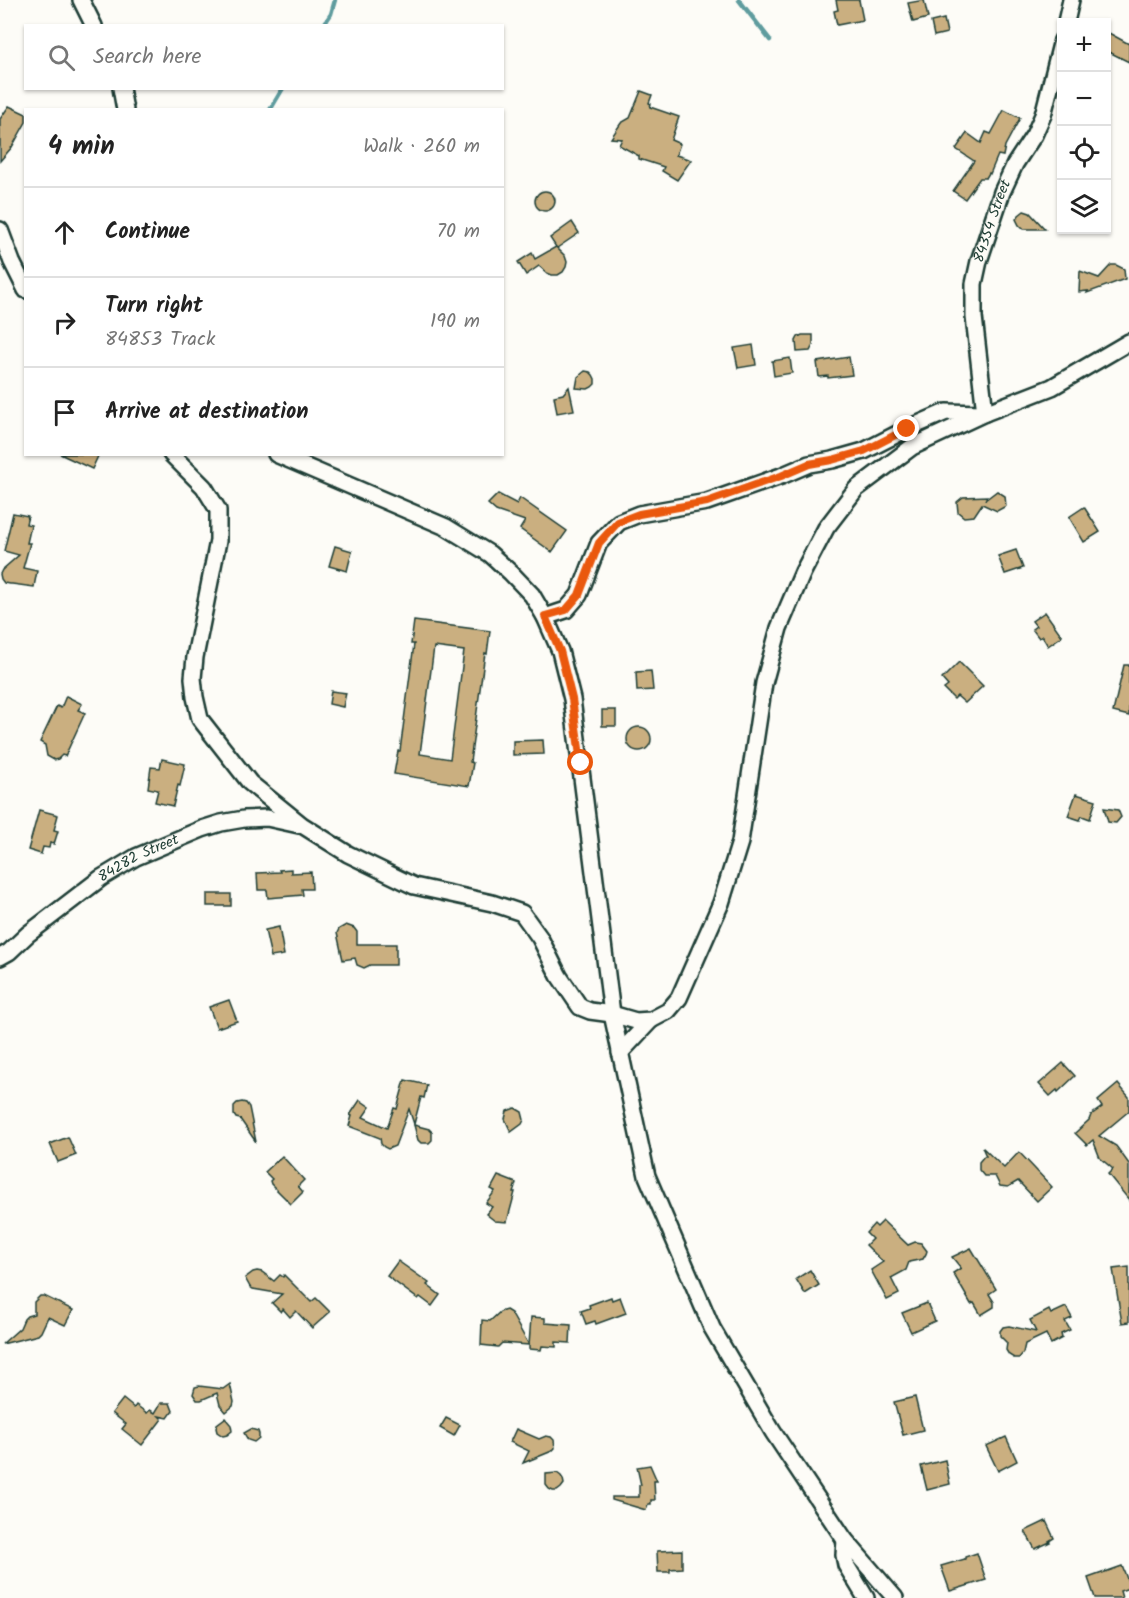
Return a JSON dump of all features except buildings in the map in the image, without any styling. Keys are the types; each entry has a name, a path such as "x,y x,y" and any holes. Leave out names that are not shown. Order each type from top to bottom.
{"street":[{"path":"81,0 93,24"},
{"path":"1067,18 1071,0"},
{"name":"84354 Street","path":"985,414 974,317 974,284 979,261 1002,192 1015,164 1043,116 1057,60"},
{"path":"121,90 124,108"},
{"path":"0,230 24,286"},
{"path":"620,1053 651,1020 668,1011 679,998 721,903 740,842 764,683 779,628 803,572 826,528 856,489 912,447 1052,387 1129,342"},
{"path":"545,616 566,610 579,595 599,543 618,522 639,514 707,502 809,464 864,451 946,412 985,414"},
{"path":"173,456 204,487 218,510 218,541 195,657 193,678 200,719 250,783 302,825 348,854 414,886 492,903 522,913 540,938 559,976 580,1006 591,1011 636,1021 651,1020"},
{"path":"281,456 446,527 490,554 532,595 545,616 560,651 572,699 612,1014 646,1176 712,1328 773,1432 845,1540 895,1598"},
{"name":"84282 Street","path":"0,957 101,878 136,857 221,823 267,818 302,825"},
{"path":"845,1540 846,1565 866,1598"}],"waterway":[{"path":"324,24 331,14 335,0"},
{"path":"739,0 770,40"},
{"path":"271,108 282,90"}],"route":[{"path":"581,763 572,699 560,651 545,616 566,610 579,595 599,543 618,522 639,514 707,502 809,464 864,451 907,429"}]}
